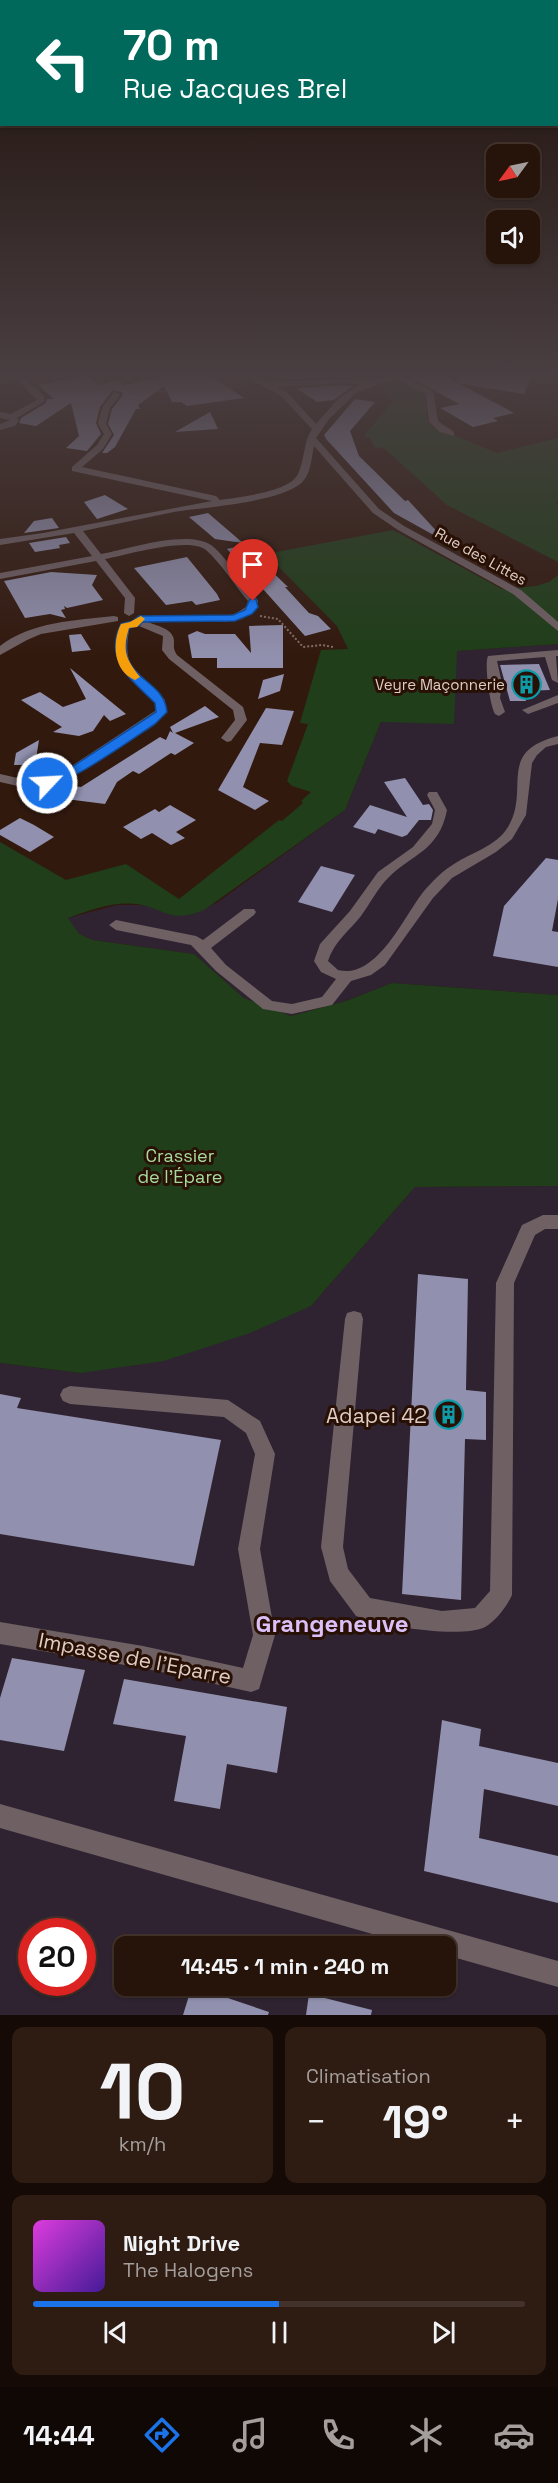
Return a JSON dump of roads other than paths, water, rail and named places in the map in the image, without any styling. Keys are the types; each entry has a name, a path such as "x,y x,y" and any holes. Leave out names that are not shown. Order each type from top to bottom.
{"street":[{"path":"75,469 222,501"},
{"path":"0,542 29,539 282,489 299,480 303,469"},
{"name":"Rue des Littes","path":"342,469 376,511 401,528 509,586 526,598 558,628"},
{"path":"76,529 130,598 135,618"},
{"path":"0,576 178,542 204,544 251,598 253,607 246,613 225,619 135,618"},
{"path":"0,778 31,785 59,780 151,721 161,712 161,702 132,674 121,657 119,622 121,614 135,618 167,634 169,637 168,650 173,657 239,709 241,720 227,738"},
{"path":"0,652 15,640 32,634 119,622"},
{"path":"499,712 494,698 496,683 492,658 553,653 558,680"},
{"path":"528,710 558,698"},
{"path":"434,795 441,810 438,824 418,850 383,875 355,914 325,947 321,955 324,968 331,973 346,976 368,971 378,964 418,909 446,876 501,842 512,832 520,818 523,803 522,775 525,760 541,745 558,740"},
{"path":"202,948 249,912"},
{"path":"116,925 196,941 221,968 268,1005 292,1009 327,1001 346,976"},
{"path":"354,1319 332,1547 338,1574 364,1608 442,1622 480,1618 501,1595 506,1283 528,1230 543,1222 558,1222"},
{"name":"Impasse de l'Eparre","path":"0,1633 143,1657 251,1681 264,1635 249,1549 265,1454 253,1426 228,1408 70,1395"},
{"path":"0,1816 558,1974"}],"place":[{"name":"Veyre Maçonnerie","path":"526,684"},
{"name":"Adapei 42","path":"448,1415"}],"district":[{"name":"Grangeneuve","path":"332,1623"}],"park label":[{"name":"Crassier de l'Épare","path":"180,1165"}]}
